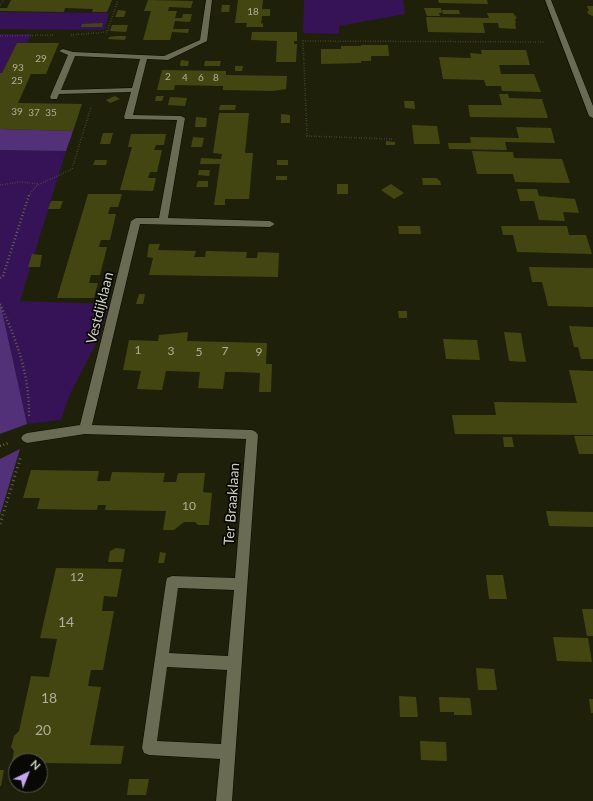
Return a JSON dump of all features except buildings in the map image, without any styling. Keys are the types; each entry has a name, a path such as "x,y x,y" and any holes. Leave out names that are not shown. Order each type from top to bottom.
{"street":[{"path":"63,51 72,54 164,58 203,40 209,0"},
{"path":"548,0 563,42 593,116"},
{"path":"72,54 55,95 98,90 135,90"},
{"path":"144,57 128,117 181,118 164,221"},
{"name":"Vestdijklaan","path":"85,429 136,221 270,224"},
{"name":"Ter Braaklaan","path":"27,438 85,429 252,435 224,801"},
{"path":"228,752 149,748 172,582 241,584"},
{"path":"161,660 235,663"}],"path":[{"path":"0,5 4,0"},
{"path":"0,36 66,35 107,32 118,0"},
{"path":"63,51 66,35"},
{"path":"392,139 307,136 303,41 563,42"},
{"path":"0,278 3,276 30,193 39,184 72,169 92,103 98,90"},
{"path":"0,185 20,182 39,184"},
{"path":"0,304 15,336 24,365 31,398 27,438 0,524"}],"shaded area":[{"path":"304,0 403,0 405,14 339,26 339,34 303,33"},
{"path":"0,12 109,13 104,30 0,29"},
{"path":"0,34 31,34 27,43 17,43 2,73 0,73"},
{"path":"0,129 73,131 66,151 0,150"},
{"path":"0,150 66,151 20,301 109,304 98,340 70,394 61,420 27,424 0,302"},
{"path":"0,302 27,424 0,434"},
{"path":"20,449 0,515 0,459"}]}
